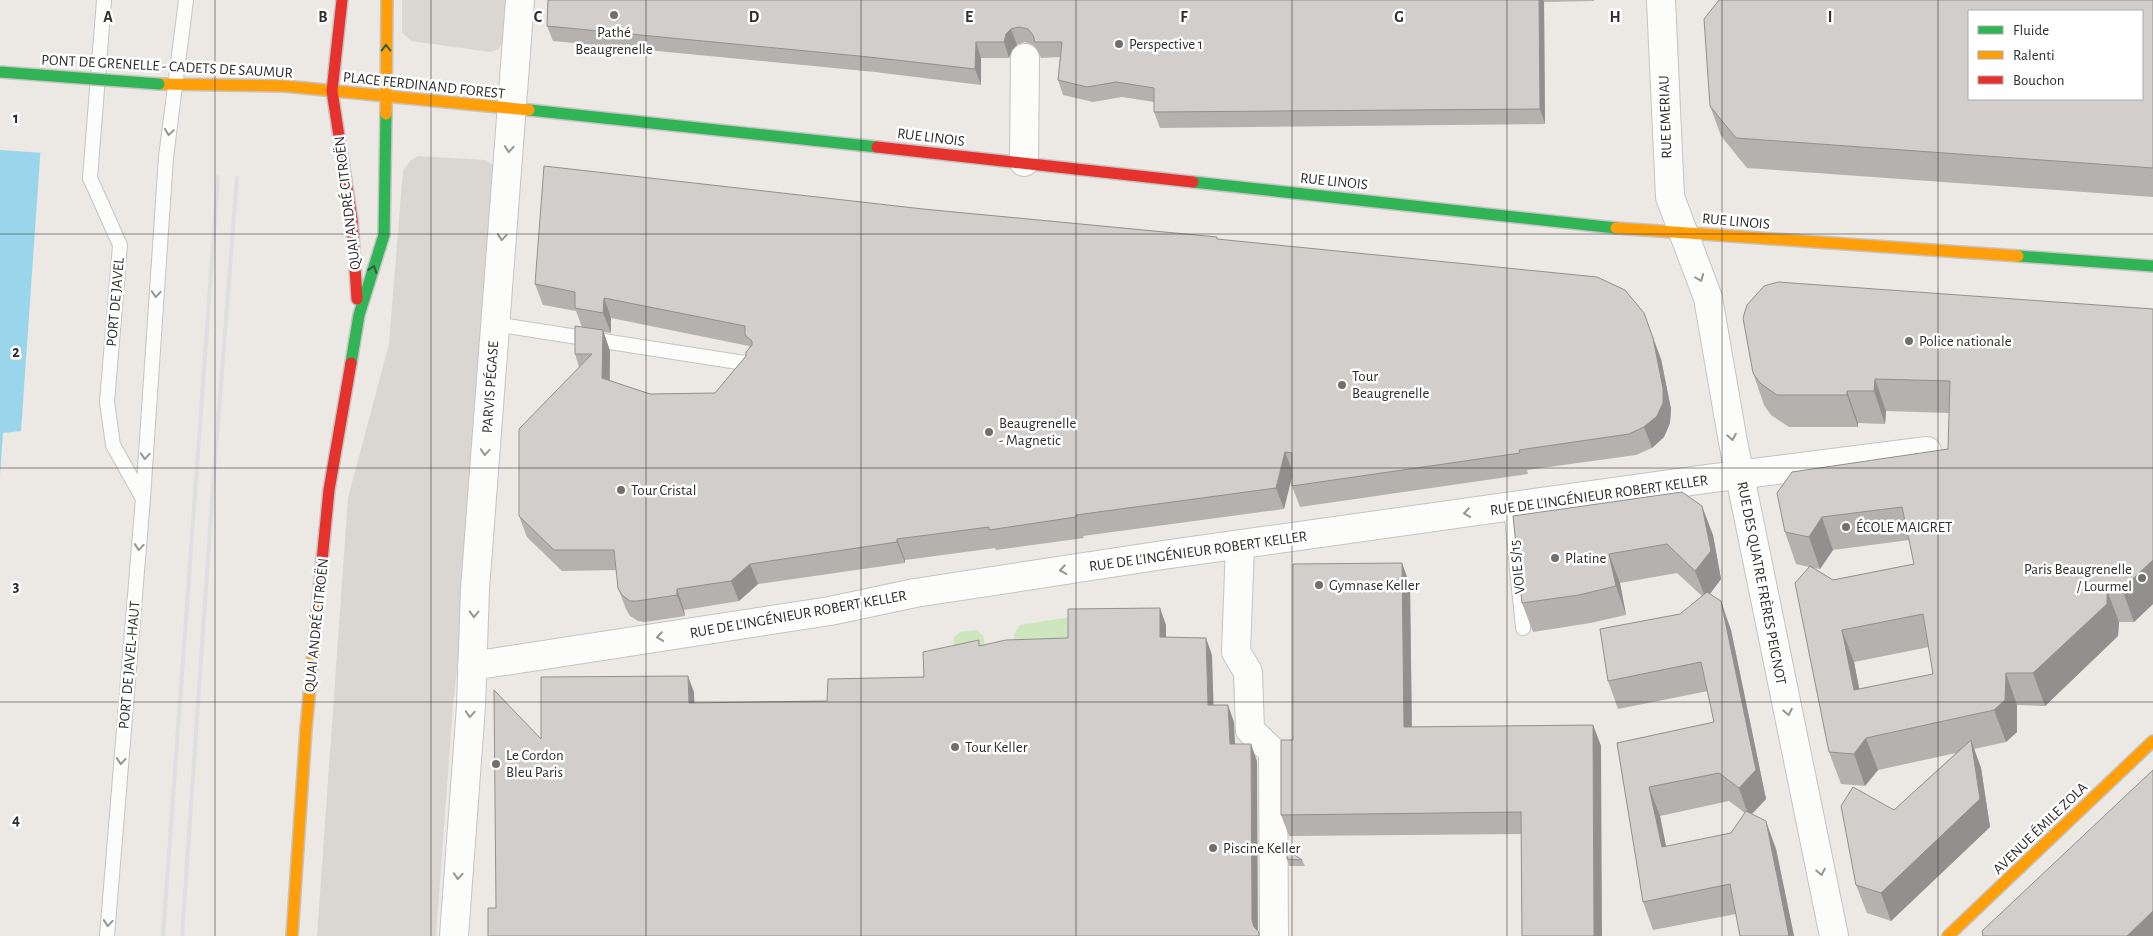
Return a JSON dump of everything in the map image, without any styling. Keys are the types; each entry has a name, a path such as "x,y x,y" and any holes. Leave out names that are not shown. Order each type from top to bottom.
{"street":[{"name":"QUAI ANDRÉ CITROËN","path":"342,0 332,91 352,220 359,315"},
{"name":"QUAI ANDRÉ CITROËN","path":"292,936 306,729 329,490 359,315 384,235 387,0"},
{"name":"PARVIS PÉGASE","path":"472,666 475,589 494,324 520,0"},
{"name":"RUE EMERIAU","path":"1668,1 1670,197 1684,232"},
{"path":"1024,162 1025,58"},
{"name":"PONT DE GRENELLE - CADETS DE SAUMUR","path":"0,72 160,84 284,86 332,91"},
{"name":"PLACE FERDINAND FOREST","path":"332,91 512,109"},
{"name":"RUE LINOIS","path":"512,109 1024,162 1611,227 2153,266"},
{"name":"RUE DES QUATRE FRÈRES PEIGNOT","path":"1684,232 1708,298 1740,476 1834,936"},
{"name":"RUE DE L'INGÉNIEUR ROBERT KELLER","path":"472,666 830,611 915,593 1706,479 1927,451"},
{"path":"1240,545 1236,652 1248,672 1250,730 1273,752 1274,936"},
{"path":"454,936 472,666"},
{"name":"AVENUE ÉMILE ZOLA","path":"1948,936 2153,741"}],"lane":[{"name":"PORT DE JAVEL","path":"104,0 90,178 120,245 107,402 113,445 143,498"},
{"name":"PORT DE JAVEL-HAUT","path":"107,936 143,498 166,157 186,0"},
{"path":"494,324 751,364"},
{"name":"VOIE S/15","path":"1511,507 1523,628"}],"green space":[{"path":"1070,617 1074,655 1014,657 1014,634 1020,625"},
{"path":"975,630 984,637 985,657 953,657 954,637 960,632"}],"shaded area":[{"path":"402,0 507,0 504,41 499,49 491,52 411,41 402,32"},
{"path":"418,156 485,160 493,165 496,172 466,588 453,705 436,936 317,936 348,498 389,344 403,170 411,160"}],"water":[{"path":"0,0 51,0 21,431 3,433 0,476"}],"pier":[{"path":"0,0 54,0 43,153 0,150"}],"building":[{"path":"548,0 1539,0 1540,109 1154,112 1154,88 1116,82 1087,87 1058,80 1062,42 1035,42 1033,35 1028,29 1019,27 1011,29 1006,34 1004,42 976,42 975,69 547,26"},
{"path":"1719,0 2153,0 2153,168 1736,138 1710,106 1704,19"},
{"path":"544,166 923,209 1217,237 1217,239 1597,277 1625,290 1644,313 1653,338 1663,388 1663,403 1657,416 1644,427 1629,434 1519,450 1520,453 1292,486 1292,453 1285,452 1276,488 1076,515 1076,517 989,530 989,527 897,539 897,542 750,564 731,581 677,589 677,595 630,601 622,595 618,588 614,550 554,550 519,516 519,429 592,354 575,354 575,326 603,330 602,378 650,394 715,393 746,356 752,341 745,335 745,326 604,298 603,313 575,308 575,292 535,284"},
{"path":"1778,282 2153,309 2153,560 2122,589 2107,590 2107,604 2033,673 2006,673 2005,700 1994,710 1866,738 1854,754 1829,752 1795,583 1810,566 1833,580 1914,564 1902,507 1822,517 1809,537 1785,532 1777,493 1792,472 1948,449 1950,381 1875,379 1874,391 1847,391 1847,395 1777,395 1760,383 1753,373 1743,318 1747,305 1764,286","holes":["1923,614 1933,674 1854,690 1842,630"]},
{"path":"1682,492 1702,506 1711,551 1695,571 1667,544 1609,554 1616,586 1579,595 1522,603 1513,516"},
{"path":"1402,563 1404,727 1593,725 1594,936 1522,936 1521,812 1281,815 1281,740 1293,740 1293,564"},
{"path":"1707,592 1721,601 1756,770 1739,788 1719,773 1649,787 1662,847 1731,833 1746,811 1766,821 1789,936 1740,936 1730,884 1643,902 1617,743 1714,722 1701,662 1608,681 1600,629 1680,614"},
{"path":"1160,608 1160,637 1206,638 1208,705 1228,705 1230,744 1251,744 1252,920 1254,927 1259,932 1259,936 488,936 488,908 496,908 494,690 541,739 541,677 688,676 689,703 827,701 828,679 924,677 923,652 979,640 979,646 1006,640 1068,638 1068,609"},
{"path":"1971,740 1980,799 1881,893 1856,885 1841,806 1853,787 1894,810"},
{"path":"2153,770 2153,911 2127,936 1983,936 1982,931"},
{"path":"1287,850 1302,860 1287,859"}],"railway":[{"path":"163,936 218,177"},
{"path":"182,936 213,486 237,178"}],"traffic: fast":[{"path":"0,72 159,84"},
{"path":"529,110 877,147"},
{"path":"351,363 359,315 384,235 386,114"},
{"path":"1193,182 1616,228"},
{"path":"2018,256 2153,266"}],"traffic: slow":[{"path":"386,114 387,0"},
{"path":"159,84 284,86 529,110"},
{"path":"1616,228 2018,256"},
{"path":"292,936 306,729 318,601"},
{"path":"1948,936 2153,741"}],"traffic: jam":[{"path":"342,0 332,91 352,220 357,299"},
{"path":"877,147 1193,182"},
{"path":"318,601 329,490 351,363"}],"place":[{"name":"Pathé Beaugrenelle","path":"614,15"},
{"name":"Perspective 1","path":"1119,44"},
{"name":"Police nationale","path":"1909,341"},
{"name":"Tour Beaugrenelle","path":"1342,385"},
{"name":"Beaugrenelle - Magnetic","path":"989,432"},
{"name":"Tour Cristal","path":"621,490"},
{"name":"ÉCOLE MAIGRET","path":"1846,527"},
{"name":"Platine","path":"1555,558"},
{"name":"Paris Beaugrenelle / Lourmel","path":"2142,578"},
{"name":"Gymnase Keller","path":"1319,585"},
{"name":"Tour Keller","path":"955,747"},
{"name":"Le Cordon Bleu Paris","path":"496,764"},
{"name":"Piscine Keller","path":"1213,848"}]}
